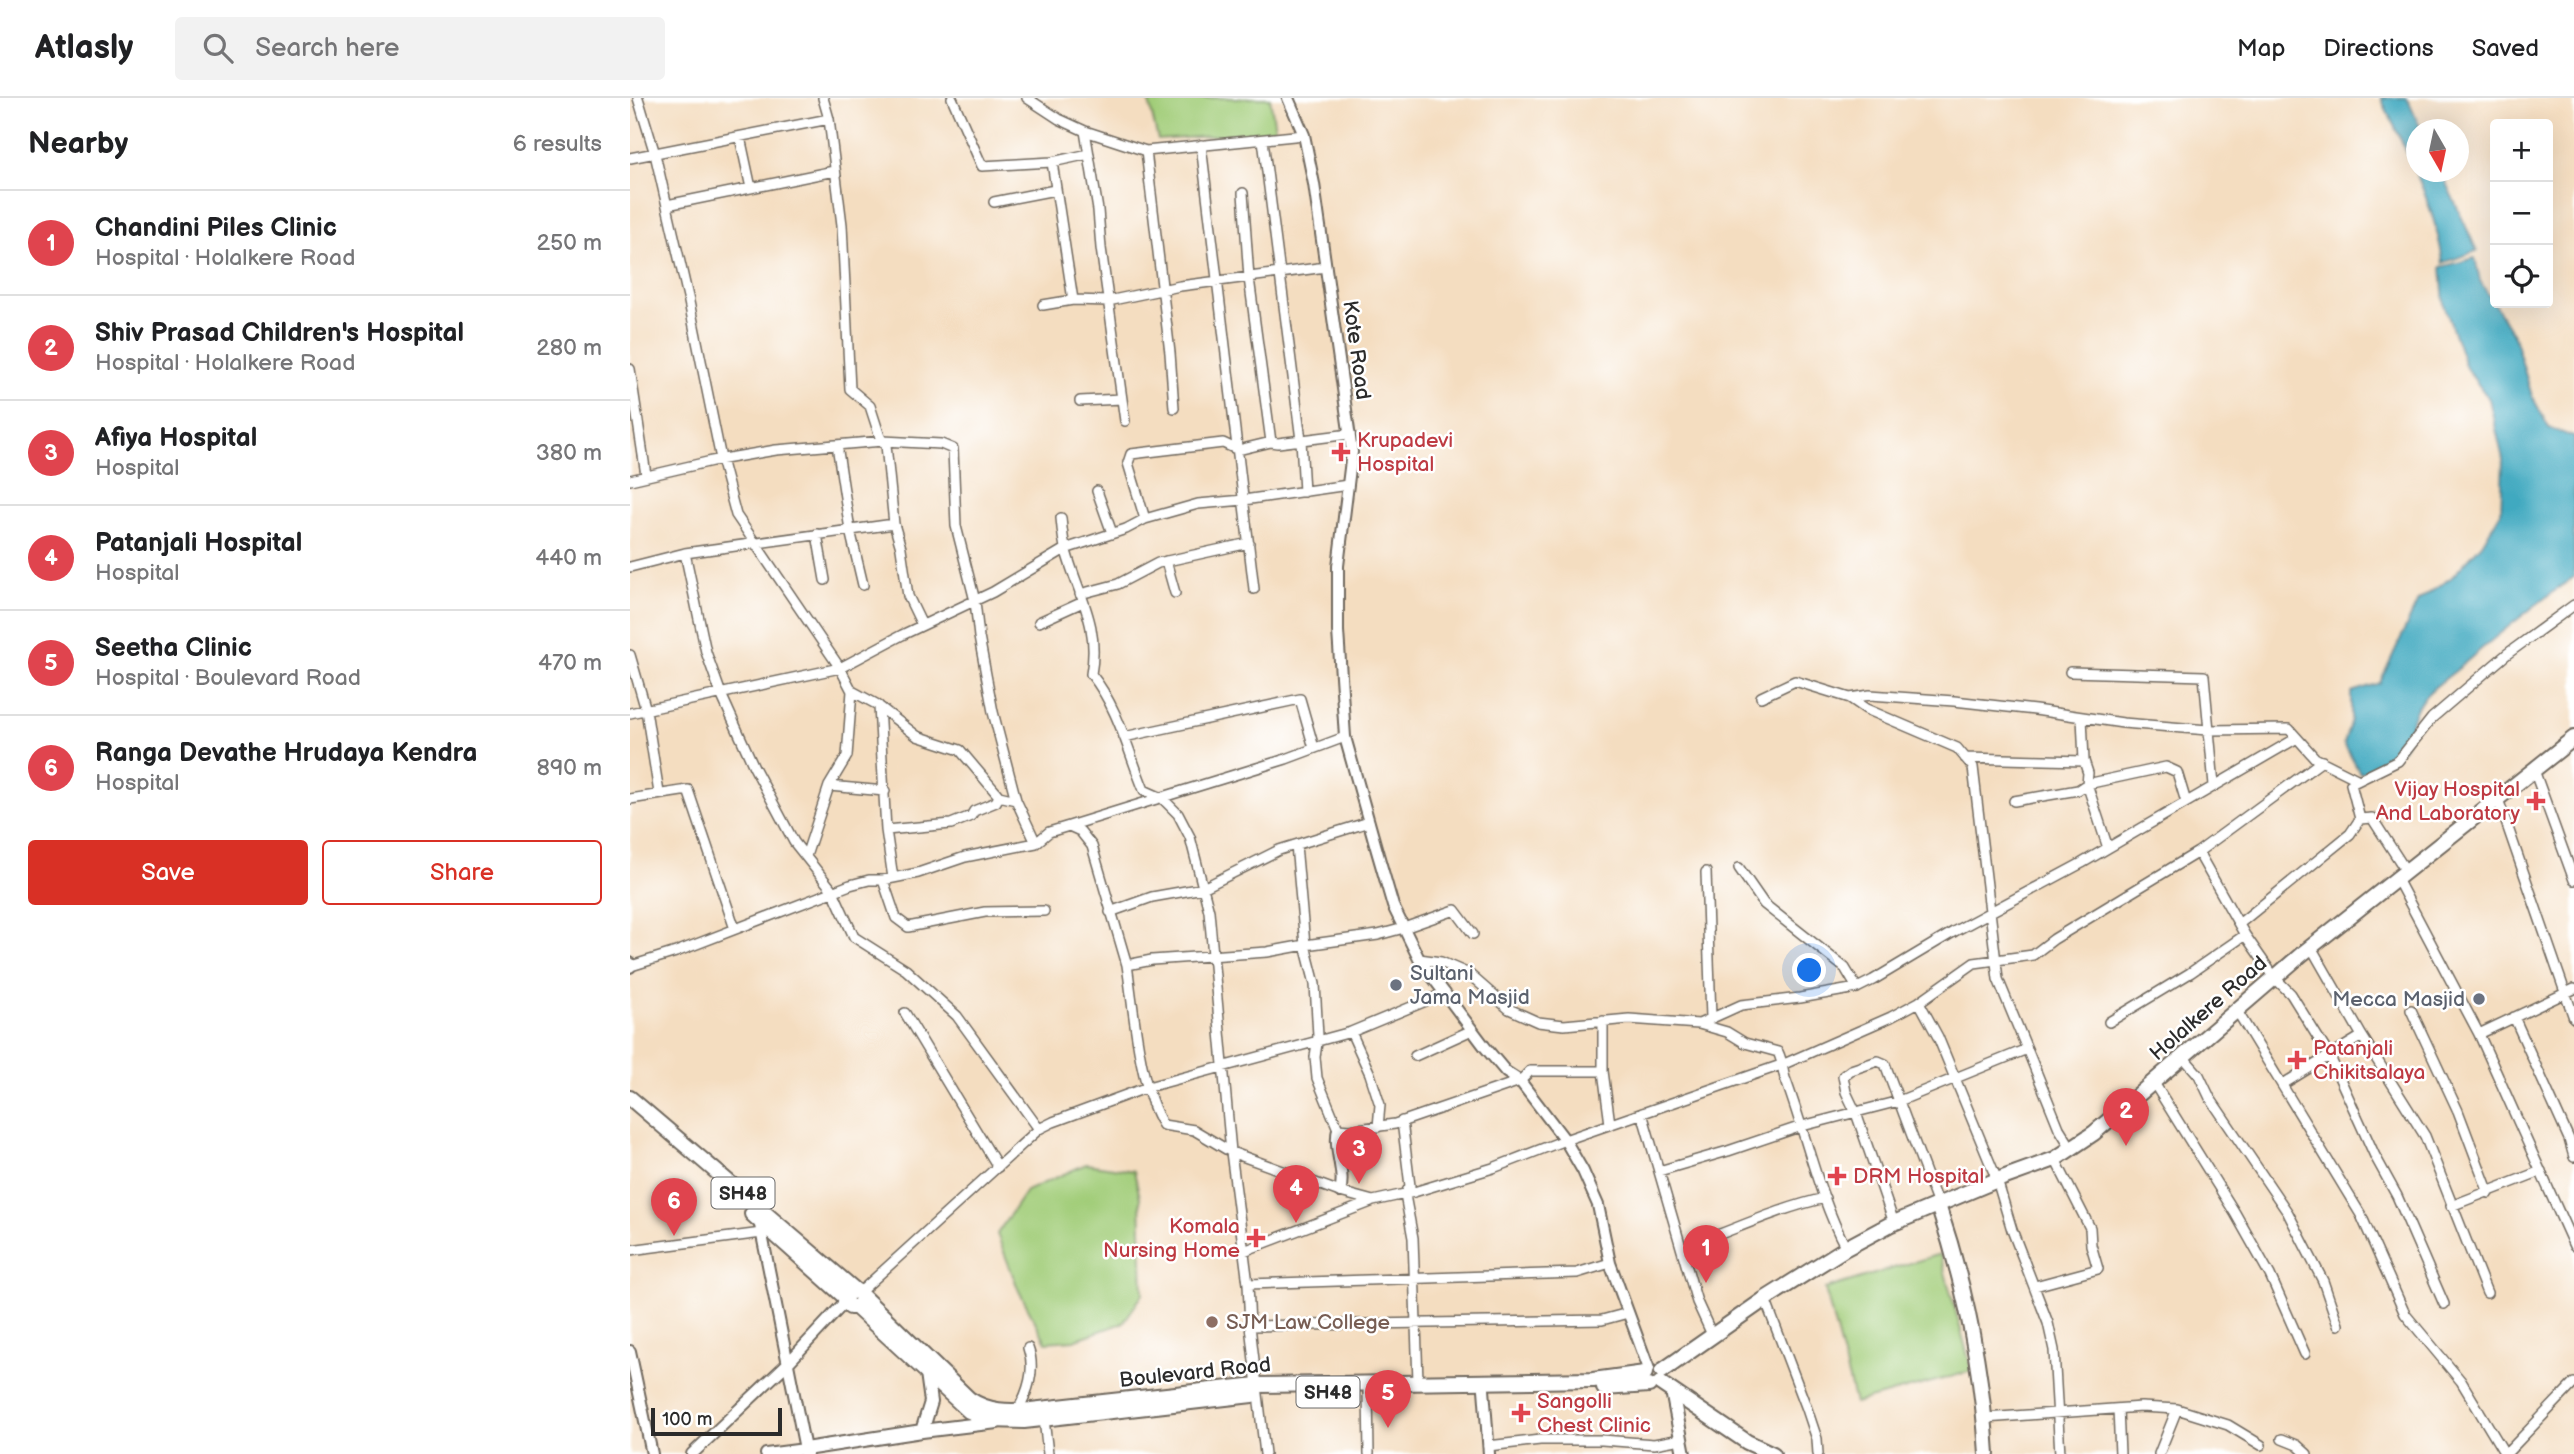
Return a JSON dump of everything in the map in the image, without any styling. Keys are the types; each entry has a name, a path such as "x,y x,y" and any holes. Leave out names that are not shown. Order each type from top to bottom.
{"main road":[{"name":"Holalkere Road","path":"1656,1379 1765,1299 1846,1248 1894,1223 2054,1159 2072,1149 2184,1058 2311,947 2574,738"},
{"name":"SH48","path":"630,1098 762,1222"},
{"name":"SH48","path":"630,1111 854,1298 969,1399 980,1406 1010,1416"},
{"path":"1937,1205 1962,1283 1985,1418 1987,1454"},
{"name":"SH48","path":"854,1298 927,1373 969,1411 979,1417 1010,1416"},
{"path":"922,1431 931,1402 927,1373"},
{"path":"1656,1379 1682,1439 1684,1454"},
{"path":"1656,1379 1747,1442 1773,1454"},
{"name":"Boulevard Road","path":"1010,1416 1257,1390 1418,1381 1656,1379"},
{"name":"Boulevard Road","path":"1010,1416 1044,1419 1257,1390 1612,1388 1656,1379"},
{"path":"806,1451 1010,1416"}],"street":[{"path":"638,98 667,205 721,459 736,515 840,668 852,691 847,756 829,786 806,856"},
{"path":"823,98 829,119 842,225 850,389 870,406 886,445 894,524 901,548 908,596 922,625"},
{"path":"952,98 982,166 1052,162 1089,154"},
{"path":"1027,98 1059,119 1085,131 1146,151 1304,135"},
{"name":"Kote Road","path":"1288,98 1304,135 1352,452 1338,566 1338,631 1345,737 1393,906 1419,959 1506,1072 1520,1081 1565,1139 1583,1171 1598,1205 1610,1263 1656,1379"},
{"path":"630,158 829,119"},
{"path":"1085,131 1125,421"},
{"path":"740,137 751,188"},
{"path":"1263,140 1301,440 1304,492"},
{"path":"1201,145 1254,589"},
{"path":"1146,151 1174,408"},
{"path":"1052,162 1073,300"},
{"path":"667,205 834,171"},
{"path":"994,202 1055,190"},
{"path":"1243,193 1249,278 1271,442"},
{"path":"1043,305 1073,300 1108,301 1163,290 1326,267"},
{"path":"630,369 646,475"},
{"path":"1080,401 1122,399"},
{"path":"1145,519 1128,463 1131,454 1223,443 1238,450 1271,442 1350,435"},
{"path":"630,480 721,459 776,450 883,441 941,443 953,449 956,526 975,601 993,712 1016,800 1036,843"},
{"path":"837,445 850,530 863,585"},
{"path":"630,713 840,668 975,601 1065,549 1112,534 1145,519 1198,503 1244,500 1348,485"},
{"path":"1097,491 1112,534"},
{"path":"1060,519 1065,549 1091,622 1094,654 1091,674 1102,688 1144,790 1162,798 1178,814 1190,837 1209,911 1231,1152 1248,1284 1250,1326 1265,1454"},
{"path":"630,566 685,553 894,524"},
{"path":"817,534 825,580"},
{"path":"1039,622 1082,598 1166,561 1249,543"},
{"path":"685,553 706,652 754,767 794,842 833,891 854,937 906,970 957,1016 1039,1129"},
{"path":"1166,561 1175,593"},
{"path":"2239,924 2350,834 2360,819 2351,784 2398,761 2432,718 2517,646 2574,605"},
{"path":"630,655 646,709 659,793"},
{"path":"2070,672 2204,676 2214,785"},
{"path":"1761,697 1795,681 1850,698 1866,709 1957,748 1973,767 1998,979 2059,1128 2072,1149"},
{"path":"852,691 879,706 917,736 960,750 999,796 1016,800"},
{"path":"1850,698 1870,695 1954,701 2123,723 2208,730 2289,729 2315,758 2359,780"},
{"path":"1124,737 1300,699 1314,748"},
{"path":"879,706 888,879 896,918 908,926 985,912 1044,911"},
{"path":"2082,717 2087,784 2108,848"},
{"path":"630,965 677,952 833,891 869,880 918,873 965,857 1036,843 1049,832 1162,798 1345,737"},
{"path":"1699,1024 1741,1004 1800,998 1857,988 2108,848 2297,738"},
{"path":"1965,758 2084,761"},
{"path":"1244,1251 1373,1201 1405,1195 1493,1168 1565,1139 1784,1064 1891,1017 1919,1002 1974,963 2033,955 2054,939 2197,852 2322,761"},
{"path":"2014,801 2078,790 2087,784 2166,767 2177,772 2186,802"},
{"path":"2534,770 2574,880"},
{"path":"829,786 885,790"},
{"path":"630,799 688,790 735,929"},
{"path":"886,830 951,824 996,802 999,796"},
{"path":"2498,799 2570,991 2574,1018"},
{"path":"2360,819 2372,818 2402,875 2480,1034 2574,1246"},
{"path":"1110,912 1152,897 1203,888 1279,850 1369,822"},
{"path":"1069,826 1080,831 1092,846 1127,965 1153,1109 1163,1125 1194,1130 1231,1152 1340,1192 1373,1201"},
{"path":"1296,845 1305,945 1315,984 1317,1078 1338,1129 1335,1139 1342,1184 1340,1192"},
{"path":"2197,852 2245,935 2275,978 2291,994 2330,1057 2444,1304"},
{"path":"1739,867 1764,904 1845,968 1857,988"},
{"path":"1706,872 1711,1018"},
{"path":"1127,965 1153,960 1267,952 1378,935 1455,910 1473,934"},
{"path":"2109,1022 2190,973 2245,935"},
{"path":"2311,947 2362,1036 2425,1136 2487,1293"},
{"path":"1419,959 1441,962 1469,974 1509,1009 1538,1022 1564,1025 1629,1018 1699,1024 1727,1032 1745,1044 1778,1052 1784,1064 1784,1074 1810,1158 1835,1228 1846,1248"},
{"path":"2480,1034 2570,991"},
{"path":"692,1454 854,1298 1039,1129 1149,1087 1317,1039 1351,1032 1445,993"},
{"path":"1919,1002 1938,1037 1997,1180 2012,1230 2035,1286 2054,1350 2060,1454"},
{"path":"2411,1010 2458,1111 2489,1193"},
{"path":"2237,1011 2361,1215 2405,1314 2461,1381 2506,1454 2574,1383"},
{"path":"905,1013 998,1167"},
{"path":"2514,1017 2574,1157"},
{"path":"1603,1021 1603,1071 1609,1124"},
{"path":"1415,1056 1472,1030"},
{"path":"1351,1032 1370,1074 1380,1105 1378,1127"},
{"path":"2283,1084 2362,1036"},
{"path":"1659,1171 1802,1126 1899,1101 2027,1049"},
{"path":"2184,1058 2199,1075 2210,1098 2288,1213 2323,1281 2338,1325"},
{"path":"1894,1223 1856,1113 1846,1092 1843,1076 1851,1070 1878,1061 1887,1068 1937,1205"},
{"path":"1338,1129 1378,1127 1402,1121 1520,1081 1531,1071 1603,1071"},
{"path":"2154,1083 2229,1203 2270,1275 2305,1354"},
{"path":"1642,1113 1697,1302 1713,1337"},
{"path":"1402,1121 1410,1186 1405,1195 1413,1238 1418,1381"},
{"path":"2035,1286 2098,1269 2091,1245 2090,1228 2054,1159"},
{"path":"2451,1206 2541,1171"},
{"path":"1682,1248 1750,1225 1777,1212 1825,1198"},
{"path":"630,1250 762,1222 806,1451 766,1454"},
{"path":"1248,1284 1577,1273 1610,1263"},
{"path":"1765,1299 1807,1409 1817,1439 1818,1454"},
{"path":"1250,1326 1602,1320 1628,1313"},
{"path":"1010,1416 1026,1396 1030,1378 1028,1348"},
{"path":"630,1351 652,1454"},
{"path":"1484,1388 1489,1450 1540,1440 1602,1440 1654,1444 1682,1439"},
{"path":"1368,1391 1369,1454"},
{"path":"1985,1418 2141,1407 2177,1409 2228,1425 2261,1445"},
{"path":"2118,1409 2120,1454"},
{"path":"2161,1454 2177,1409"},
{"path":"1044,1419 1048,1454"},
{"path":"2281,1439 2297,1445 2307,1454"}],"green space":[{"path":"1148,98 1270,98 1275,128 1263,132 1158,140"},
{"path":"1086,1164 1134,1171 1140,1198 1143,1294 1123,1323 1074,1340 1046,1342 1019,1291 997,1234 1026,1191"},
{"path":"1940,1254 1972,1371 1855,1403 1825,1289"}],"water":[{"path":"2381,98 2407,98 2416,119 2406,119 2406,152"},
{"path":"2420,182 2446,182 2477,251 2443,263 2427,199"},
{"path":"2475,258 2480,281 2490,297 2490,308 2497,308 2514,336 2532,396 2549,428 2574,437 2574,577 2515,621 2430,691 2416,709 2407,740 2400,752 2381,765 2360,773 2344,744 2351,719 2351,692 2380,683 2418,601 2452,577 2482,544 2501,512 2503,459 2489,399 2466,368 2444,304 2441,267"}],"place":[{"name":"Krupadevi Hospital","path":"1341,452"},
{"name":"Vijay Hospital And Laboratory","path":"2536,801"},
{"name":"Sultani Jama Masjid","path":"1396,985"},
{"name":"Mecca Masjid","path":"2479,999"},
{"name":"Patanjali Chikitsalaya","path":"2297,1060"},
{"name":"Shiv Prasad Children's Hospital","path":"2126,1146"},
{"name":"DRM Hospital","path":"1837,1176"},
{"name":"Afiya Hospital","path":"1359,1184"},
{"name":"Patanjali Hospital","path":"1296,1223"},
{"name":"Ranga Devathe Hrudaya Kendra","path":"674,1236"},
{"name":"Komala Nursing Home","path":"1256,1238"},
{"name":"Chandini Piles Clinic","path":"1706,1283"},
{"name":"SJM Law College","path":"1212,1322"},
{"name":"Sangolli Chest Clinic","path":"1521,1413"},
{"name":"Seetha Clinic","path":"1388,1428"}]}
